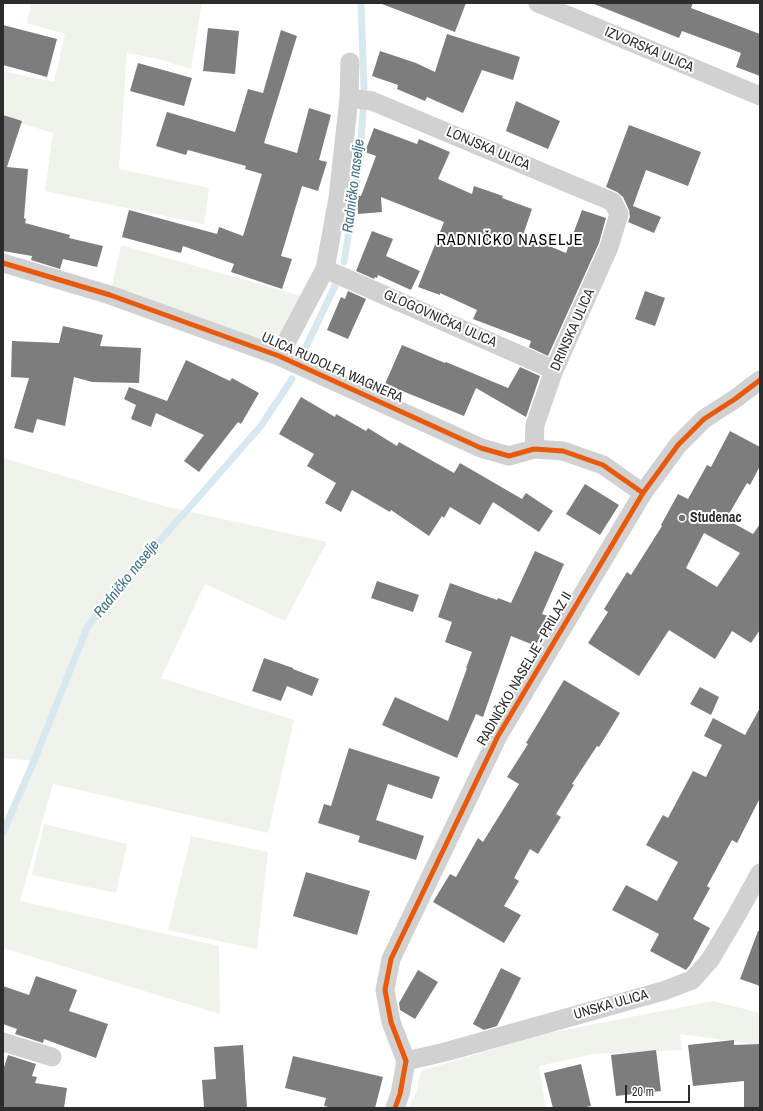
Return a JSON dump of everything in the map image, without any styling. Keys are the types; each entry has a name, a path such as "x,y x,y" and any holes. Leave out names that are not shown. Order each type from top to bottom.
{"street":[{"name":"IZVORSKA ULICA","path":"538,3 760,96"},
{"path":"279,356 325,269 338,198 349,98 350,62"},
{"name":"LONJSKA ULICA","path":"349,98 372,101 613,202 619,214"},
{"name":"DRINSKA ULICA","path":"534,448 535,425 554,370 609,247 619,214"},
{"name":"ULICA RUDOLFA WAGNERA","path":"3,263 110,295 279,356 481,448 509,456 534,448 563,451 603,465 643,493"},
{"name":"GLOGOVNIČKA ULICA","path":"325,269 554,370"},
{"name":"RADNIČKO NASELJE - PRILAZ II","path":"406,1061 391,1022 385,990 391,959 498,736 643,493 678,445 704,419 735,399 760,380"},
{"name":"UNSKA ULICA","path":"406,1061 445,1052 663,991 692,980 710,960 760,873"},
{"path":"3,1042 52,1056"},
{"path":"395,1108 400,1094 406,1061"}],"shaded area":[{"path":"31,3 202,3 191,69 159,59 127,53 119,169 209,188 204,224 45,191 53,133 3,118 3,71 54,82 65,34 27,23"},
{"path":"121,245 309,298 279,356 110,295"},
{"path":"3,458 164,506 327,542 285,621 205,584 161,678 294,720 268,833 53,784 20,901 219,946 220,1014 3,948 3,832 34,761 3,758"},
{"path":"44,824 127,844 116,893 32,875"},
{"path":"191,836 268,852 257,949 168,930"},
{"path":"713,1001 760,1013 760,1045 680,1034 682,1050 593,1054 539,1066 546,1108 408,1108 416,1093 421,1071 539,1035"}],"building":[{"path":"382,3 466,3 455,32"},
{"path":"594,3 693,3 691,8 760,34 760,76 736,67 741,53 682,31 679,38"},
{"path":"3,25 57,39 47,77 3,65"},
{"path":"208,28 239,31 235,74 203,71"},
{"path":"281,30 297,36 264,143 297,153 309,108 331,115 319,160 327,162 318,191 302,186 281,256 292,259 282,289 231,272 234,264 183,246 181,253 122,237 129,210 217,234 219,227 243,236 262,174 245,169 246,166 188,150 186,155 156,146 167,112 235,132 248,89 263,93"},
{"path":"447,34 520,57 513,80 482,70 463,113 427,97 425,101 397,89 398,85 372,76 380,51 416,63 435,72"},
{"path":"138,63 192,78 184,106 130,91"},
{"path":"516,101 560,121 548,149 506,131"},
{"path":"3,115 22,121 7,167 28,169 24,218 26,219 25,223 70,235 69,238 103,246 97,267 63,259 60,269 31,260 32,256 3,251"},
{"path":"629,125 701,152 688,186 646,170 633,206 661,217 654,233 628,222 630,217 629,210 623,197 617,192 606,187"},
{"path":"374,128 417,144 419,139 450,152 438,179 472,194 474,186 503,196 502,198 532,209 523,235 566,253 582,210 606,218 599,243 548,356 529,347 531,341 473,319 477,310 440,293 440,295 418,287 444,222 381,197 382,212 358,214 357,196 361,196 376,156 365,152"},
{"path":"372,231 393,239 386,256 420,271 411,290 378,275 377,278 375,277 374,279 356,271"},
{"path":"348,291 366,299 348,339 327,330 341,297 345,299"},
{"path":"645,291 665,298 655,326 635,319"},
{"path":"63,326 103,335 100,346 141,348 139,383 92,382 74,377 65,426 37,419 33,433 14,428 29,378 11,377 12,341 59,343"},
{"path":"402,345 508,388 520,367 540,376 526,417 476,388 464,416 385,384"},
{"path":"186,360 230,381 232,378 259,393 241,424 238,422 199,472 184,461 204,435 156,413 151,427 131,419 136,405 124,399 129,387 167,401"},
{"path":"301,397 335,417 336,414 366,431 368,428 397,446 399,442 454,473 460,463 522,499 526,493 553,511 539,532 493,502 480,525 450,507 444,518 442,516 429,536 391,510 390,512 352,490 341,512 325,503 336,483 307,466 314,454 279,434"},
{"path":"730,431 760,447 760,466 750,485 747,483 726,519 753,534 760,524 760,630 751,643 732,631 715,659 669,630 639,676 588,643 608,612 604,609 627,572 631,575 662,526 661,525 678,494 688,499 707,465 711,467","holes":["704,533 740,553 717,587 686,568"]},
{"path":"585,484 619,505 600,535 566,514"},
{"path":"535,551 564,564 542,614 548,616 536,646 511,636 483,717 476,714 457,758 382,725 395,697 448,721 472,652 445,642 452,622 438,617 450,583 497,600 498,598 511,603"},
{"path":"377,581 419,595 413,612 371,598"},
{"path":"264,658 319,679 312,696 287,686 281,701 252,691"},
{"path":"564,680 620,713 599,747 597,746 572,784 574,785 556,814 561,817 538,854 530,849 514,878 519,881 504,906 521,915 504,943 433,902 450,874 456,877 478,838 483,842 519,784 507,777 528,744 526,743"},
{"path":"700,687 719,697 711,715 690,704"},
{"path":"760,708 760,798 737,843 732,840 707,886 710,888 693,919 710,928 686,970 650,951 659,934 612,910 626,885 657,901 678,862 646,845 663,815 668,818 693,771 706,777 722,745 704,736 713,718 745,735"},
{"path":"349,748 440,777 432,799 388,784 376,820 424,836 416,860 358,842 360,836 318,823 324,804 331,806"},
{"path":"306,872 370,891 357,935 293,916"},
{"path":"758,931 760,931 760,986 740,979"},
{"path":"501,968 521,978 497,1026 484,1030 473,1024"},
{"path":"418,970 438,982 415,1019 400,1010 399,1003"},
{"path":"36,976 77,990 69,1011 108,1024 96,1058 44,1039 43,1043 15,1034 17,1029 3,1024 3,986 29,995"},
{"path":"734,1040 734,1045 760,1044 760,1108 744,1108 744,1081 693,1086 688,1045"},
{"path":"243,1045 247,1108 204,1108 202,1080 216,1079 214,1047"},
{"path":"656,1050 661,1091 616,1096 611,1055"},
{"path":"8,1055 36,1064 32,1076 37,1077 35,1083 67,1088 64,1108 3,1108 3,1070"},
{"path":"293,1056 383,1077 375,1108 334,1108 324,1106 326,1098 285,1088"},
{"path":"581,1064 591,1106 581,1108 553,1108 544,1073"}],"waterway":[{"name":"Radničko naselje","path":"361,3 364,88"},
{"name":"Radničko naselje","path":"344,262 360,161 363,110"},
{"name":"Radničko naselje","path":"303,353 335,286"},
{"name":"Radničko naselje","path":"3,832 34,761 87,628 114,591 260,427 292,379"}],"cycle path":[{"path":"3,263 110,295 279,356 481,448 509,456 534,449 563,451 603,465 643,493"},
{"path":"395,1108 400,1094 406,1061 391,1022 385,990 391,959 498,736 643,493 678,445 704,419 735,399 760,380"}],"place":[{"name":"Studenac","path":"682,518"}],"district":[{"name":"RADNIČKO NASELJE","path":"510,241"}]}
